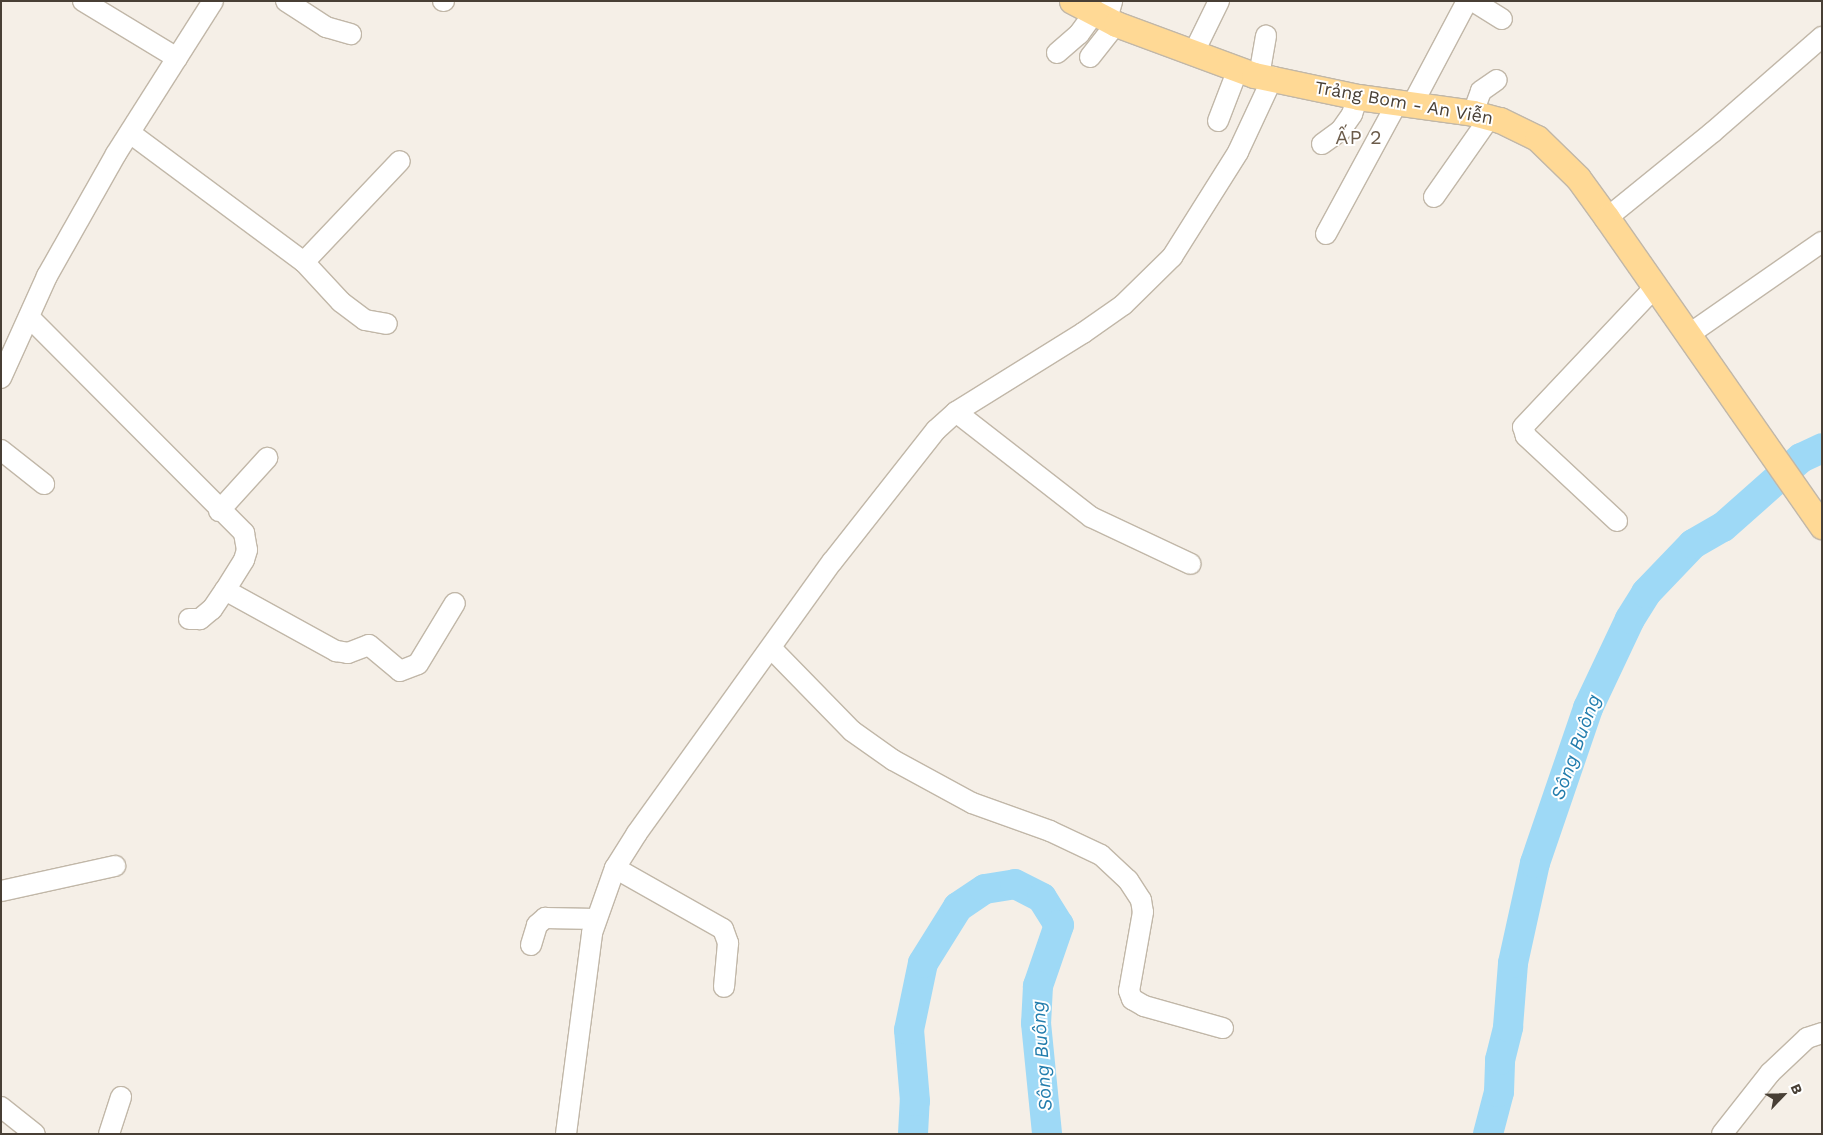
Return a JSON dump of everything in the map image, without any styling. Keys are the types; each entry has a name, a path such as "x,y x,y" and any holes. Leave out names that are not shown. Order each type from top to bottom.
{"main road":[{"name":"Trảng Bom - An Viễn","path":"1072,1 1107,14 1193,54 1257,74 1358,96 1481,115 1520,128 1543,144 1578,178 1822,526"}],"street":[{"path":"82,1 177,58"},
{"path":"1,378 48,276 130,132 213,1"},
{"path":"286,1 326,27 351,34"},
{"path":"1193,54 1219,1"},
{"path":"1326,234 1467,1"},
{"path":"1473,1 1497,11"},
{"path":"1057,53 1107,14"},
{"path":"1090,57 1107,14"},
{"path":"566,1134 596,919 615,868 698,744 900,474 936,430 956,412 1083,333 1123,305 1172,257 1238,152 1266,36"},
{"path":"1607,218 1714,132 1822,37"},
{"path":"1218,121 1257,74"},
{"path":"1434,197 1481,115 1481,91 1497,80"},
{"path":"1322,144 1341,130 1358,96"},
{"path":"130,132 304,262 341,302 364,320 386,324"},
{"path":"304,262 400,161"},
{"path":"1688,335 1822,242"},
{"path":"1617,521 1526,436 1523,427 1655,287"},
{"path":"29,317 219,511 244,533 247,550 244,560 225,590 212,609 200,619 189,619"},
{"path":"956,412 1091,516 1191,564"},
{"path":"1,450 44,484"},
{"path":"219,511 267,458"},
{"path":"225,590 336,651 348,653 369,645 400,670 418,664 455,603"},
{"path":"771,648 852,731 893,760 972,803 1050,830 1101,856 1128,880 1141,900 1143,912 1129,992 1132,999 1144,1006 1223,1028"},
{"path":"1,891 115,866"},
{"path":"615,868 723,929 728,943 724,987"},
{"path":"531,945 536,925 545,918 596,919"},
{"path":"1722,1134 1770,1073 1807,1038 1822,1033"},
{"path":"109,1134 121,1097"},
{"path":"1,1107 34,1134"}],"waterway":[{"name":"Sông Buông","path":"1488,1134 1499,1092 1500,1060 1508,1027 1513,963 1535,863 1588,708 1630,619 1646,593 1693,544 1723,527 1801,458 1822,448"},
{"name":"Sông Buông","path":"913,1134 915,1101 909,1030 923,963 958,907 985,889 1015,884 1042,898 1059,925 1038,986 1036,1023 1047,1134"}],"district":[{"name":"ẤP 2","path":"1359,137"}]}
